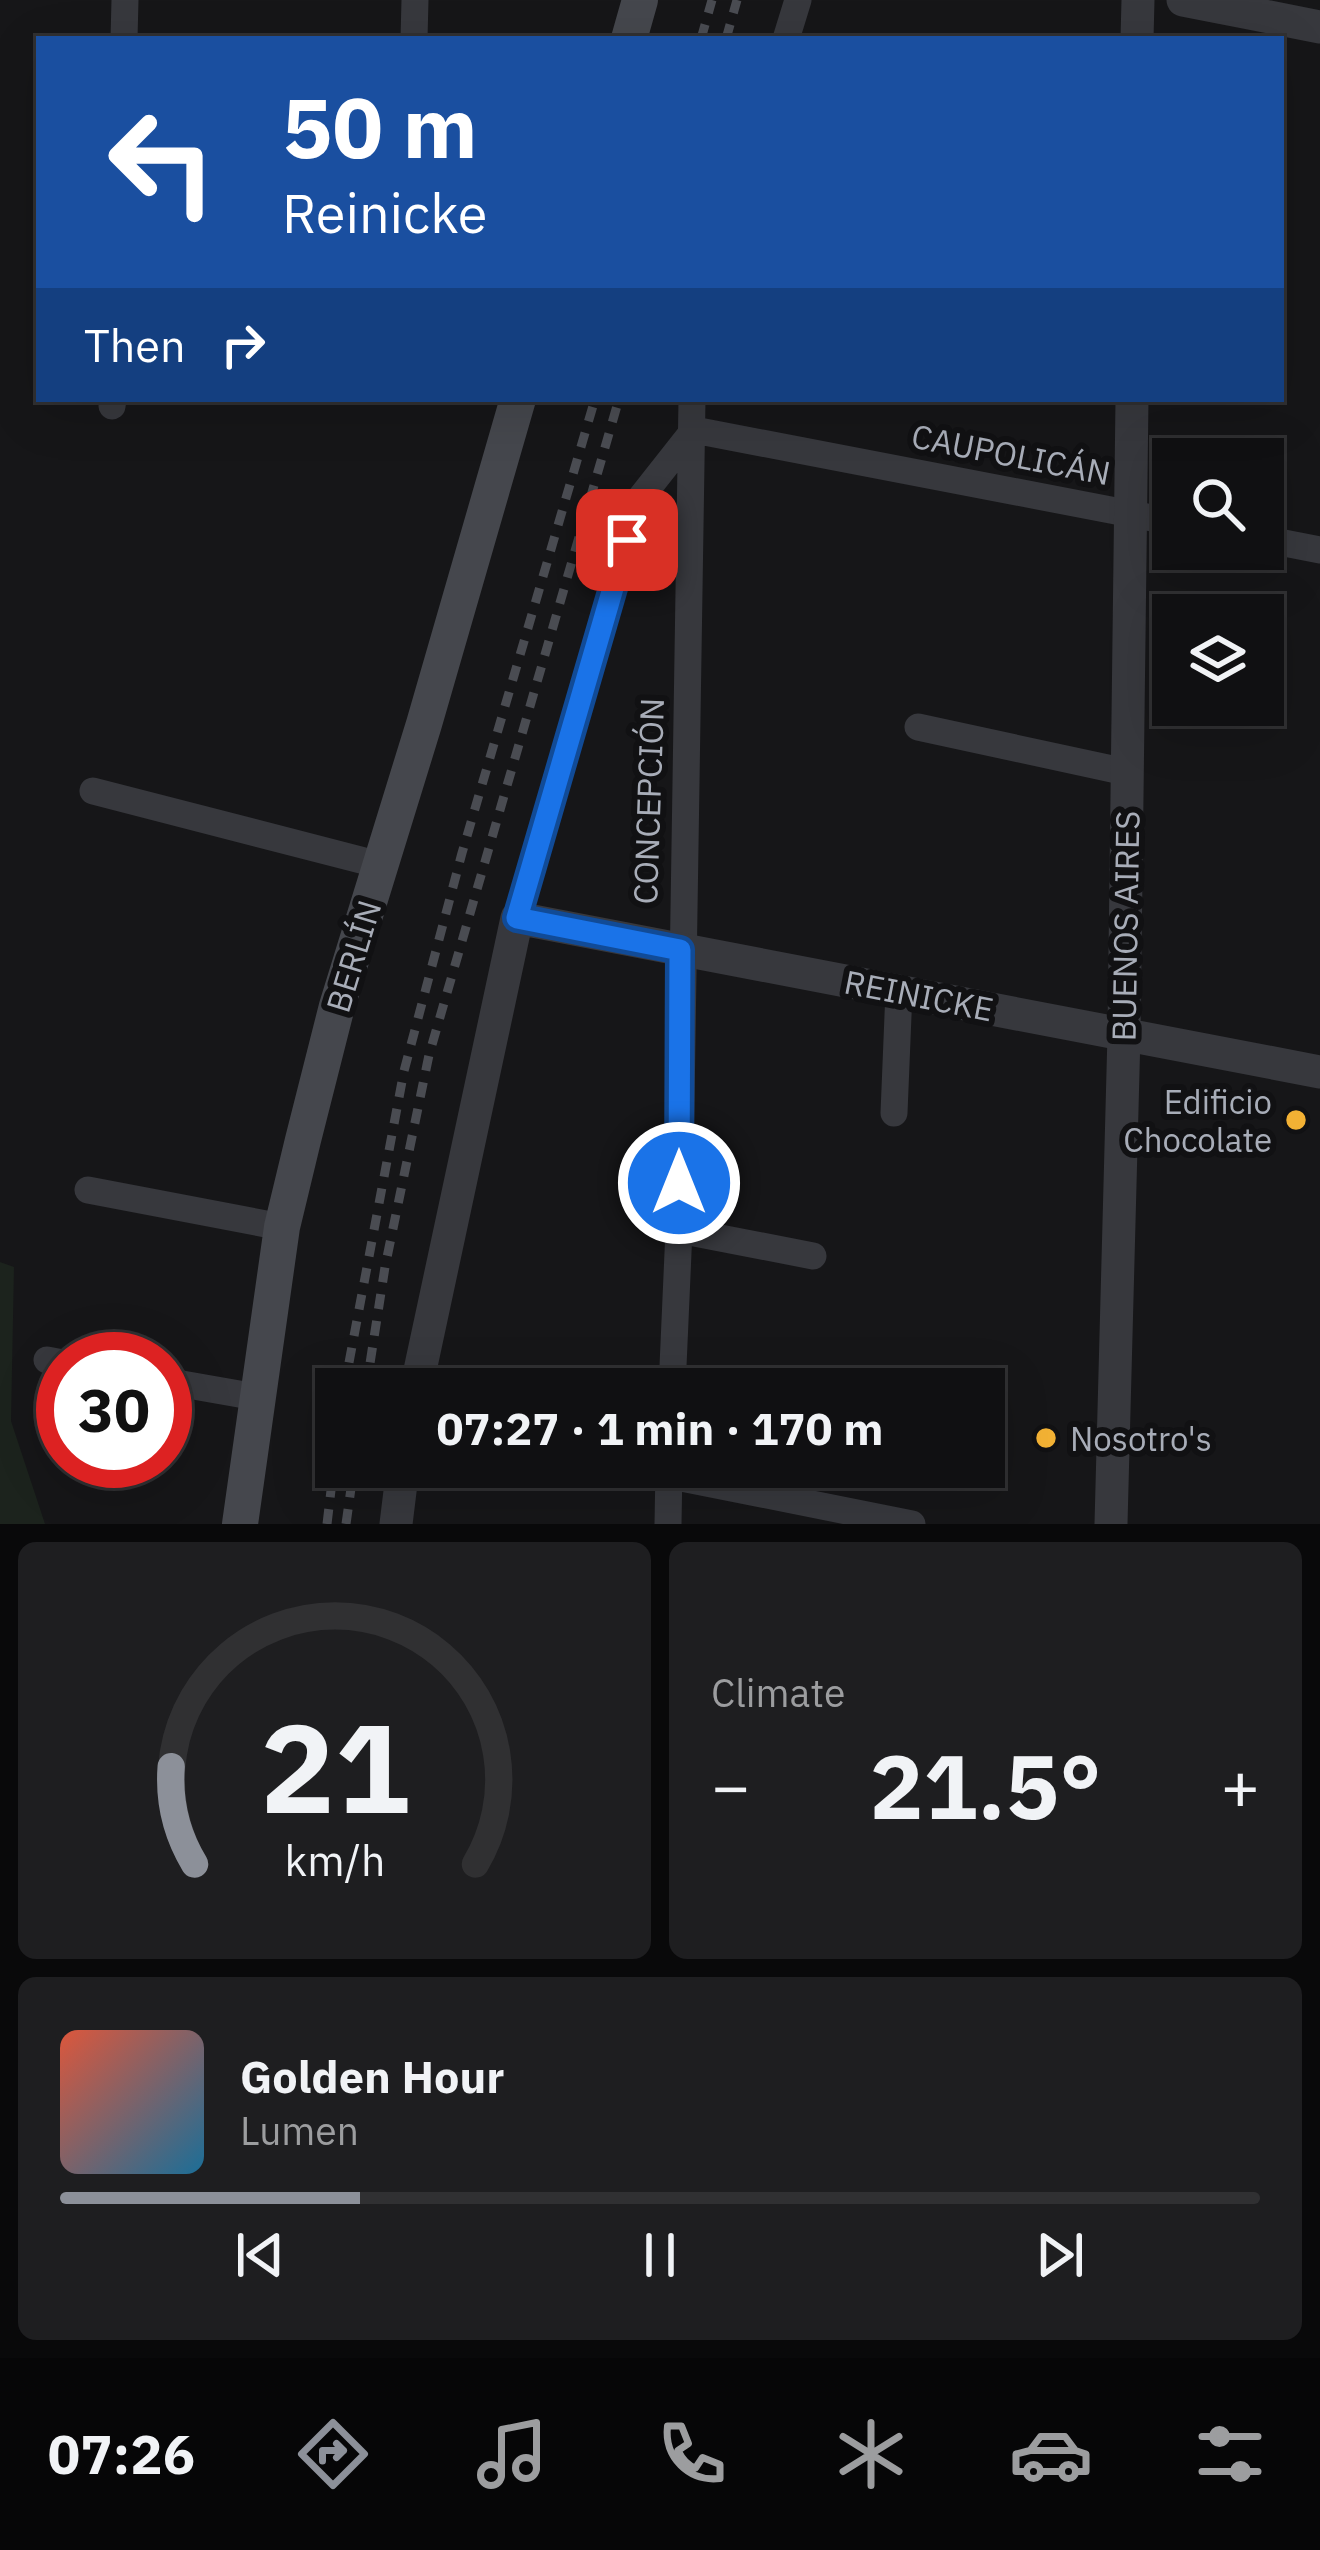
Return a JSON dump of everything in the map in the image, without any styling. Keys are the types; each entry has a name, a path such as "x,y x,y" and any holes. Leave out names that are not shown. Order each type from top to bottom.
{"main road":[{"path":"630,36 640,0"},
{"name":"BERLÍN","path":"240,1524 282,1227 337,1006 517,402"}],"street":[{"path":"124,36 125,0"},
{"path":"414,36 415,0"},
{"path":"787,36 798,0"},
{"path":"1137,36 1138,0"},
{"path":"1184,0 1320,27"},
{"name":"CONCEPCIÓN","path":"674,1368 692,402"},
{"name":"BUENOS AIRES","path":"1111,1524 1124,1034 1132,402"},
{"path":"421,1368 517,918 638,501 694,430"},
{"name":"CAUPOLICÁN","path":"694,430 1152,518"},
{"path":"1284,543 1320,550"},
{"path":"918,727 1126,772"},
{"path":"93,791 380,865"},
{"name":"REINICKE","path":"517,918 1320,1072"},
{"path":"894,1113 899,991"},
{"path":"88,1190 282,1227"},
{"path":"679,1230 812,1256"},
{"path":"192,1386 256,1397"},
{"path":"396,1524 400,1488"},
{"path":"668,1524 669,1488"},
{"path":"747,1488 912,1524"}],"shaded area":[{"path":"0,1262 14,1267 11,1421 45,1524 0,1524"}],"railway":[{"path":"702,36 712,0"},
{"path":"727,36 737,0"},
{"path":"348,1368 404,1071 462,853 594,402"},
{"path":"369,1368 429,1055 618,402"},
{"path":"327,1524 331,1488"},
{"path":"346,1524 351,1488"}],"place":[{"name":"Edificio Chocolate","path":"1296,1120"},
{"name":"Nosotro's","path":"1046,1438"}],"route":[{"path":"627,540 517,918 680,950 679,1183"}]}
